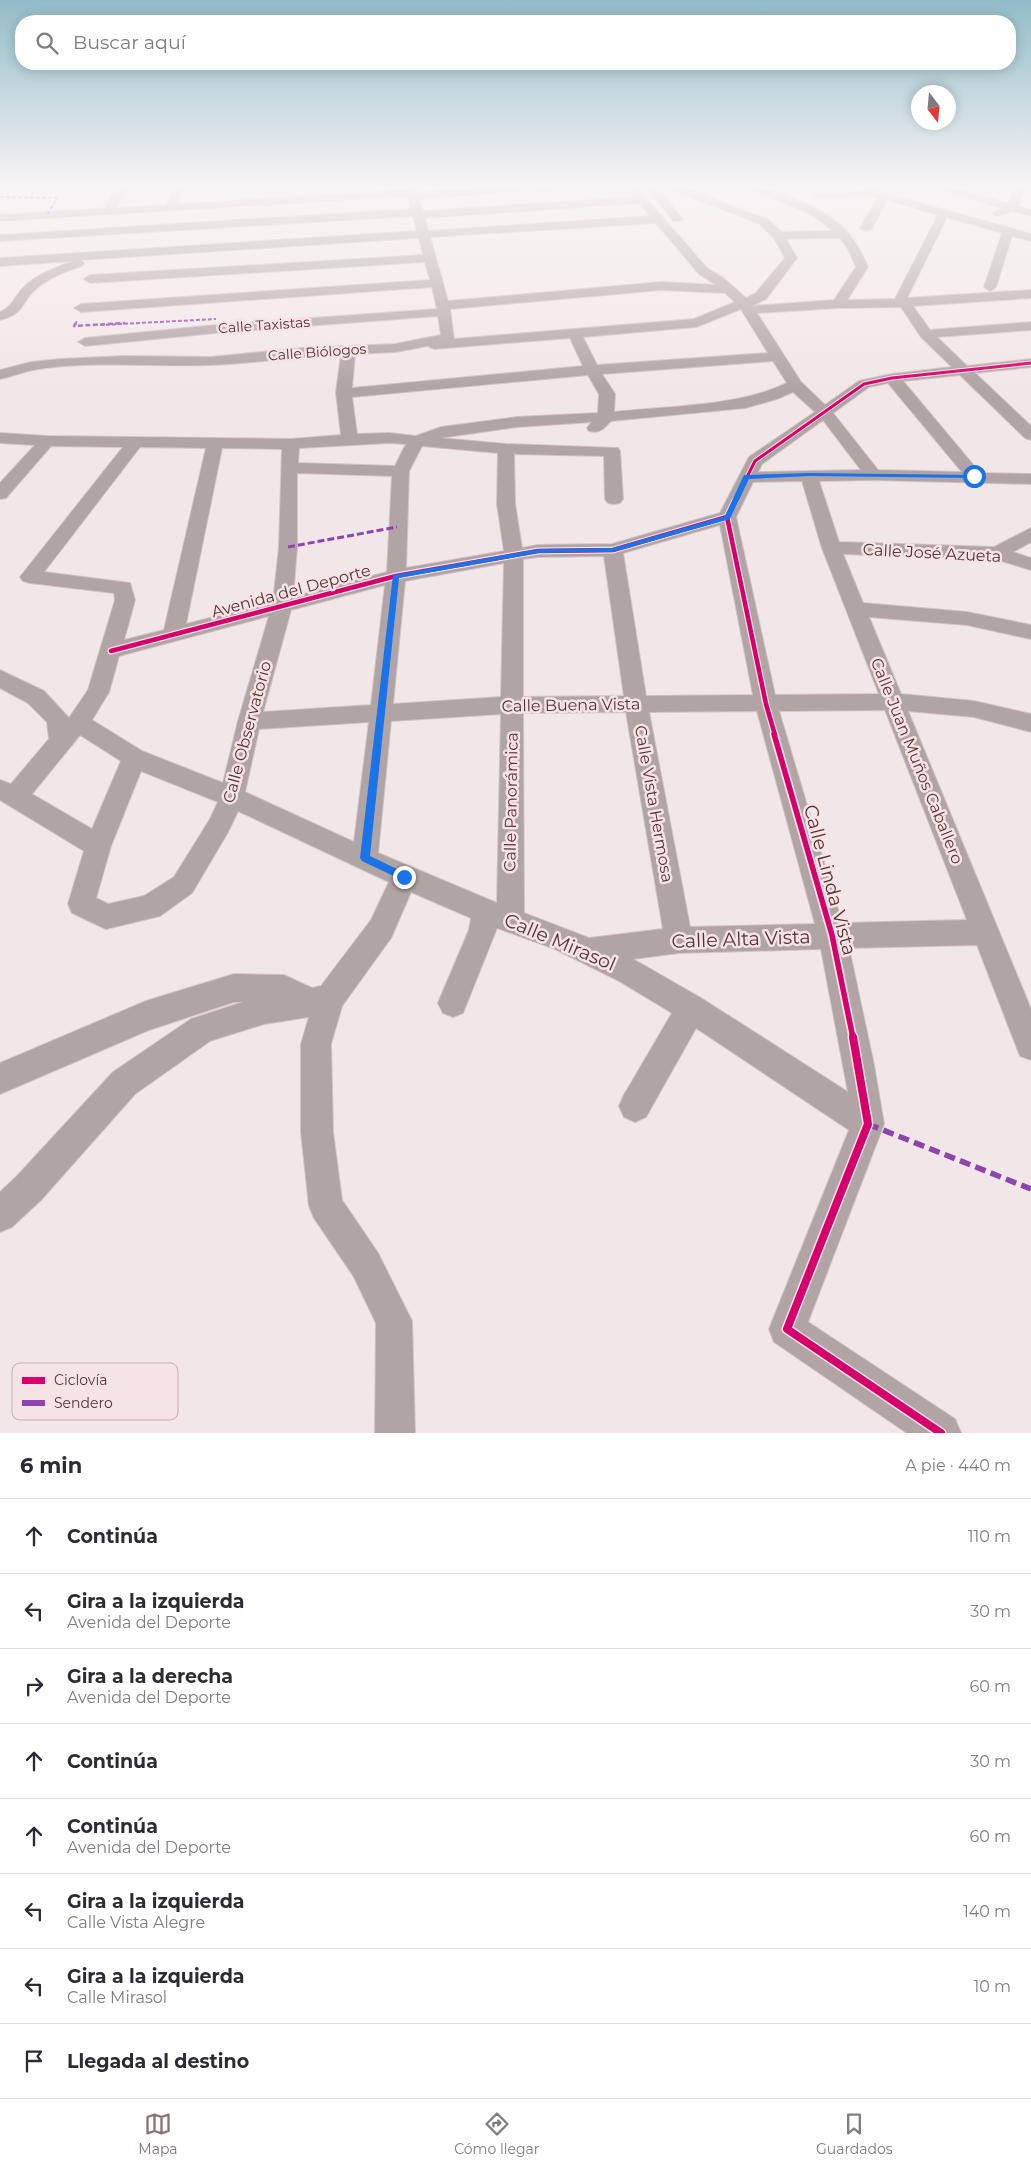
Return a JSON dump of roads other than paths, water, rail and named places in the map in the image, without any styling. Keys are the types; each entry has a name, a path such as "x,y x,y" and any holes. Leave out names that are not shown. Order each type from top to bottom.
{"street":[{"path":"26,260 29,255"},
{"path":"0,262 117,255"},
{"path":"211,361 216,329 220,272 224,255"},
{"path":"86,294 220,272 401,255"},
{"name":"Calle Biólogos","path":"31,366 124,360 211,361 349,349 395,348 448,338 443,309 435,283 431,255"},
{"path":"693,255 747,306 776,357 795,384 824,413 873,475"},
{"path":"703,255 712,273"},
{"path":"395,348 696,323 747,306 761,296 791,258 789,255"},
{"path":"838,304 862,267 858,255"},
{"path":"898,301 922,255"},
{"path":"990,287 1000,255"},
{"path":"77,321 99,256"},
{"path":"0,316 9,314 20,304 30,287 47,275 99,256"},
{"path":"661,286 712,273"},
{"path":"86,294 218,299 435,283"},
{"path":"898,301 990,287 1031,284"},
{"path":"661,286 729,289"},
{"name":"Calle Taxistas","path":"85,342 443,309 490,300 562,296 661,286"},
{"path":"747,306 838,304 1031,294"},
{"path":"898,301 926,334 1031,435"},
{"path":"926,334 1031,326"},
{"path":"571,451 606,417 607,394 592,370 575,334"},
{"path":"349,349 343,370 350,439"},
{"path":"344,393 592,370 776,357"},
{"path":"0,361 31,366"},
{"path":"613,550 727,517 754,476 755,461 864,384 892,378 1031,363"},
{"path":"0,375 31,366"},
{"path":"892,378 974,476"},
{"path":"365,858 396,576 401,471 416,441 441,432 498,425 606,417 745,402 772,396 795,384"},
{"path":"0,438 47,441 291,444 389,438 506,449 612,452 614,500"},
{"path":"0,494 47,441"},
{"path":"134,758 98,846 8,793 78,724 98,692 126,600 123,588 30,577 135,442"},
{"path":"172,636 215,443"},
{"name":"Calle Observatorio","path":"98,846 81,904 106,917 150,907 183,885 220,825 232,797 249,721 282,606 288,548 288,468 291,444"},
{"name":"Calle Panorámica","path":"453,1003 483,930 498,915 512,705 514,559 506,504 506,449"},
{"path":"288,468 401,471"},
{"path":"754,476 813,489 852,475 974,476 1031,479"},
{"path":"754,476 813,489"},
{"name":"Calle Juan Muños Caballero","path":"813,489 831,548 1031,1045"},
{"name":"Calle Linda Vista","path":"727,517 766,704 832,935 859,1064 868,1124"},
{"path":"997,553 1027,536 1031,560"},
{"name":"Calle José Azueta","path":"831,548 997,553 1031,564"},
{"name":"Avenida del Deporte","path":"111,651 396,576 514,559 538,551 613,550"},
{"name":"Calle Vista Hermosa","path":"613,550 636,704 679,940"},
{"path":"857,609 936,615 1008,625 1031,632"},
{"path":"0,678 36,697 58,719 61,741"},
{"name":"Calle Buena Vista","path":"249,721 512,705 894,702 974,709 1031,723"},
{"name":"Calle Mirasol","path":"78,724 134,758 232,797 404,877 563,939 629,971 691,1008 868,1124"},
{"path":"395,1433 394,1321 366,1265 326,1206 317,1132 316,1044 320,1001 381,929 404,877"},
{"name":"Calle Alta Vista","path":"588,951 679,940 986,932"},
{"path":"0,1079 146,1016 234,988 284,989 320,1001"},
{"path":"0,1215 30,1188 124,1083 202,1029 264,1010 320,1001"},
{"path":"635,1106 691,1008"},
{"path":"868,1124 787,1329 941,1433"}]}
